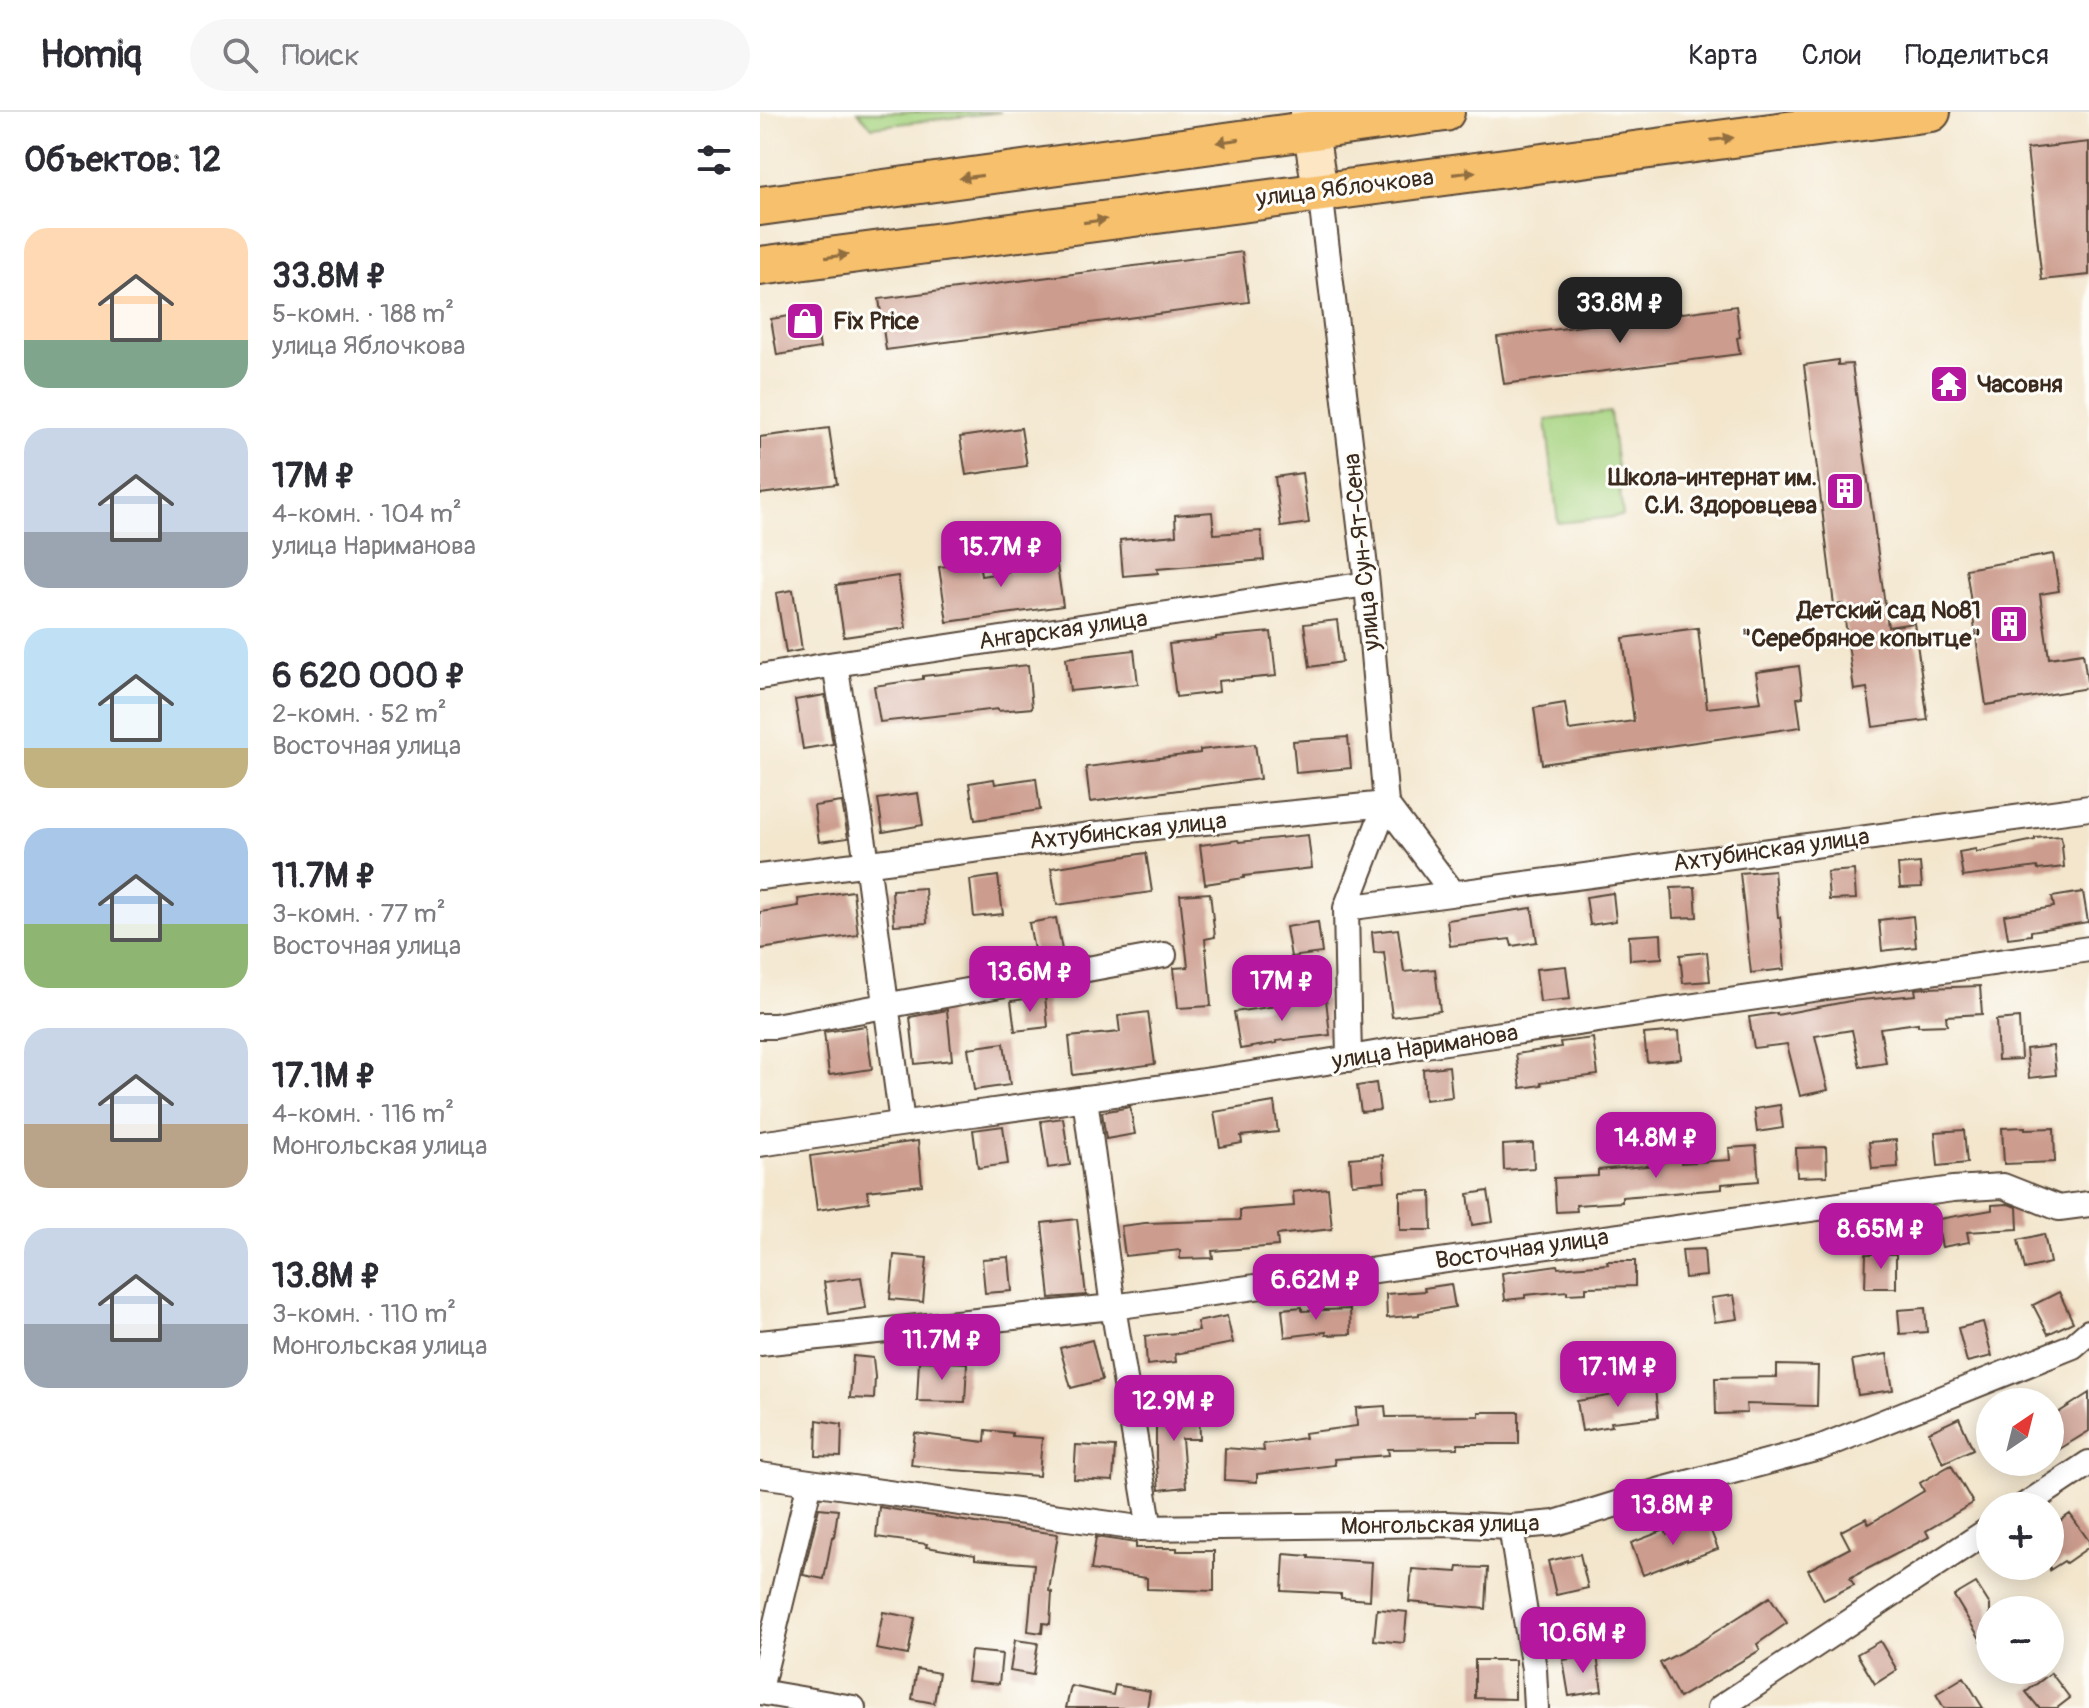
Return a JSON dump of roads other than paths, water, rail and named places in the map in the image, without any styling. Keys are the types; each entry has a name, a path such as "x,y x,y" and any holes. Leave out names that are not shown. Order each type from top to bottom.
{"main road":[{"path":"760,206 1309,121 1445,112"},
{"name":"улица Яблочкова","path":"760,266 1931,112"},
{"path":"1309,121 1320,191"}],"street":[{"name":"улица Сун-Ят-Сена","path":"1320,191 1367,584 1386,804 1346,908"},
{"name":"Ангарская улица","path":"760,677 1367,584"},
{"path":"835,664 867,862 902,1123"},
{"path":"1386,804 1453,893"},
{"name":"Ахтубинская улица","path":"760,877 1154,827 1386,804"},
{"name":"Ахтубинская улица","path":"1346,908 2089,808"},
{"path":"1346,908 1349,1059"},
{"name":"улица Нариманова","path":"760,1144 2089,949"},
{"path":"760,1026 775,1026 1164,955"},
{"path":"1085,1098 1113,1307 1150,1529"},
{"name":"Восточная улица","path":"760,1343 1113,1307 1953,1189 2003,1186 2059,1208 2089,1204"},
{"name":"Монгольская улица","path":"760,1475 1150,1529 1446,1524 1511,1527 1555,1523 1665,1489 1819,1448 2073,1346 2089,1332"},
{"path":"2045,1492 2089,1463"},
{"path":"810,1482 760,1691 853,1708"},
{"path":"1511,1527 1534,1669 1536,1708"},
{"path":"1720,1708 1976,1538"}],"place":[{"name":"Fix Price","path":"805,321"},
{"name":"Часовня","path":"1949,384"},
{"name":"Школа-интернат им. С.И. Здоровцева","path":"1845,491"},
{"name":"Детский сад №81 \"Серебряное копытце\"","path":"2009,624"}]}
